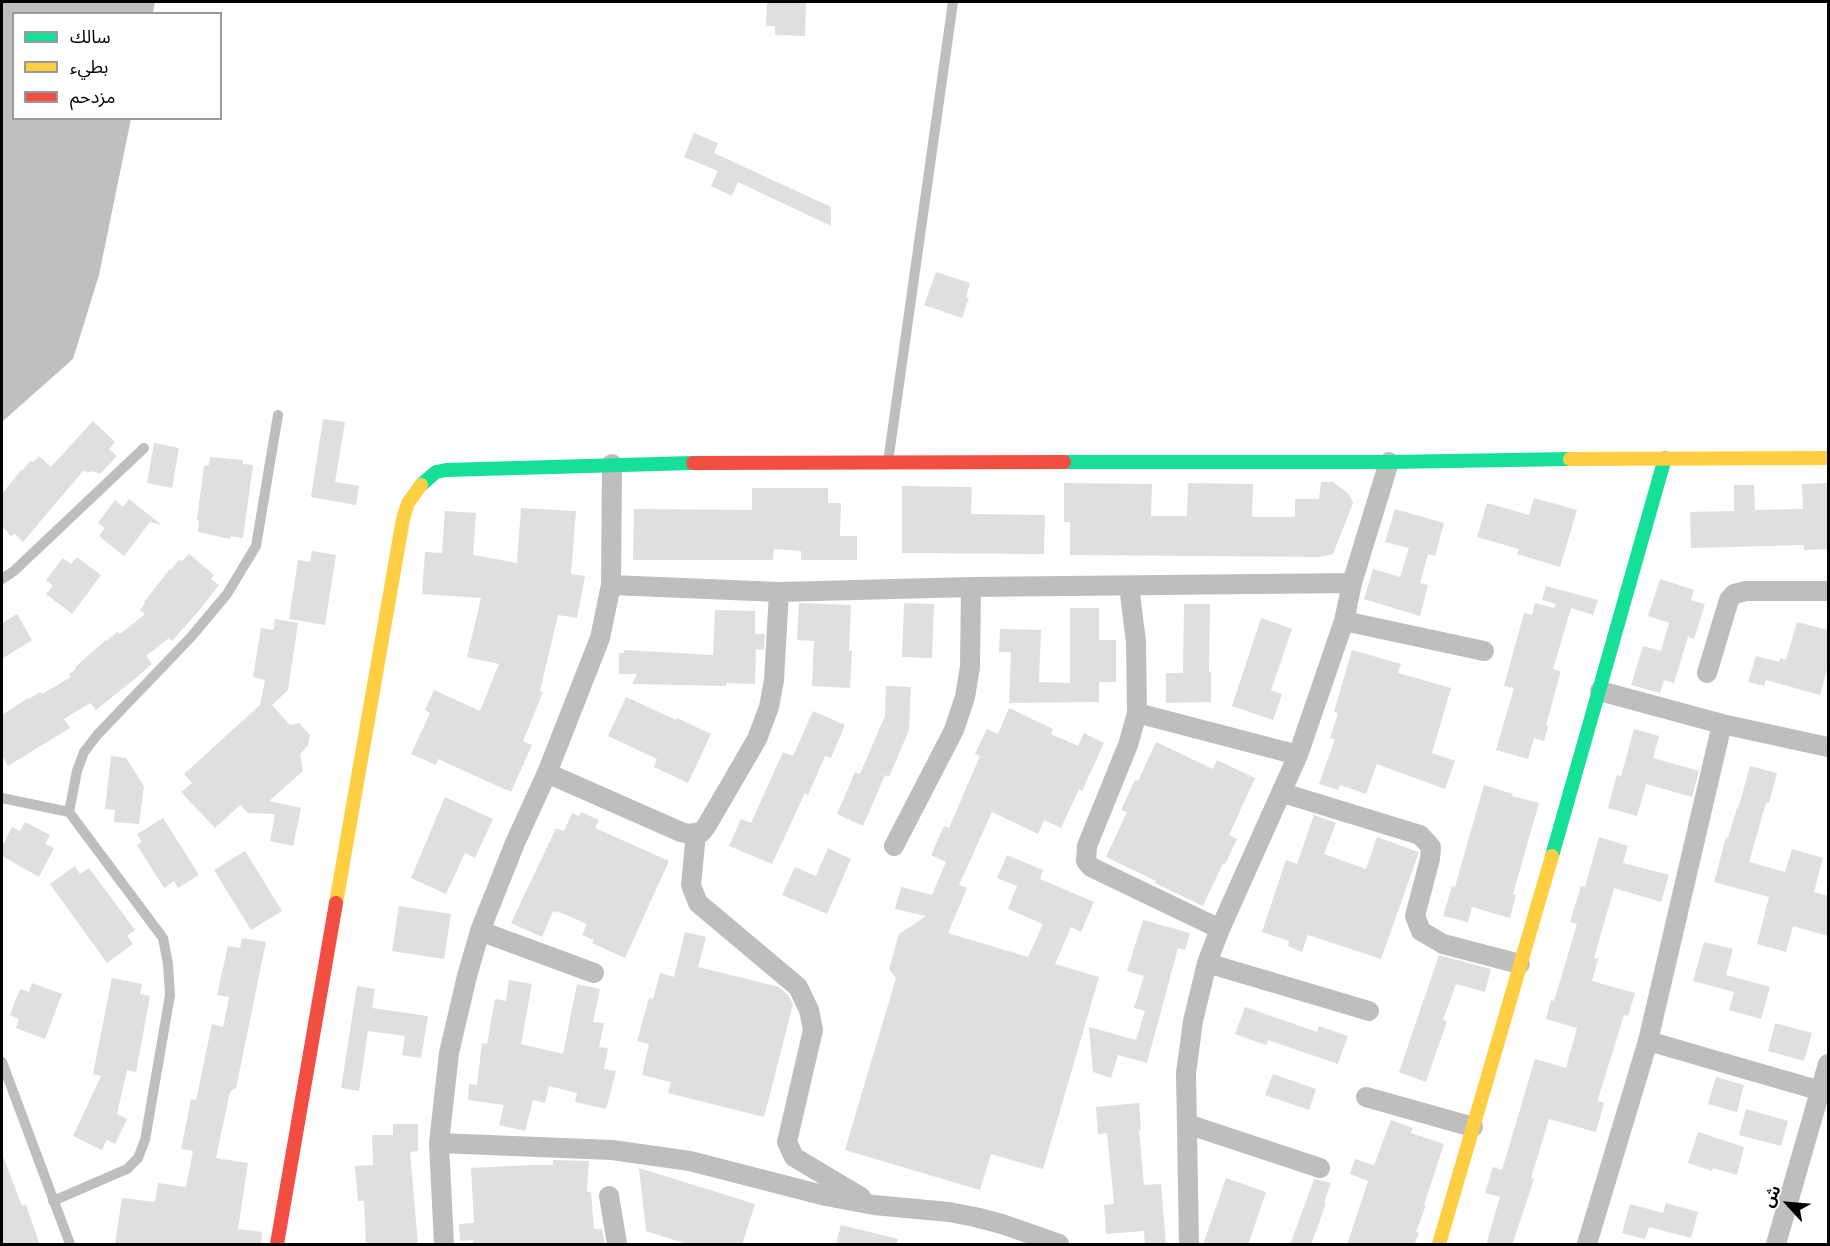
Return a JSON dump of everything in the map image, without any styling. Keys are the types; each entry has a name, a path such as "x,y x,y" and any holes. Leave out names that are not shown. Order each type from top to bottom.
{"street":[{"path":"1438,1245 1600,691 1665,458"},
{"path":"277,1245 386,606 403,519 408,503 422,483 436,472 612,464 747,462 1389,462 1828,458"},
{"path":"1189,1245 1186,1073 1193,1021 1207,963 1298,755 1344,621 1352,583 1389,462"},
{"path":"444,1245 439,1143 449,1053 480,932 515,843 547,773 600,638 611,585 612,464"},
{"path":"611,585 778,592 971,587 1352,583"},
{"path":"1129,586 1136,642 1137,713 1128,745 1087,846 1086,861 1091,867 1220,929"},
{"path":"894,846 954,730 965,697 970,667 971,587"},
{"path":"1707,673 1729,600 1734,594 1746,591 1828,591"},
{"path":"547,773 681,832 696,834 702,832 757,739 770,707 774,680 778,592"},
{"path":"1344,621 1484,651"},
{"path":"1600,691 1722,724 1828,747"},
{"path":"1137,713 1298,755"},
{"path":"1587,1245 1648,1041 1722,724"},
{"path":"1282,793 1420,835 1431,847 1415,916 1421,931 1443,944 1521,964"},
{"path":"696,834 691,885 698,903 798,987 809,1010 813,1030 787,1142 794,1157 874,1205"},
{"path":"480,932 594,973"},
{"path":"1207,963 1370,1011"},
{"path":"1648,1041 1825,1093"},
{"path":"1776,1245 1825,1093 1828,1064"},
{"path":"1366,1097 1473,1126"},
{"path":"1187,1124 1320,1168"},
{"path":"439,1143 612,1150 690,1161 826,1196 874,1205 949,1212 975,1217 1002,1224 1059,1245"},
{"path":"609,1196 617,1245"}],"lane":[{"path":"888,462 944,52 953,2"},
{"path":"69,812 77,771 84,752 98,734 191,637 227,594 256,546 278,415"},
{"path":"2,579 14,572 144,448"},
{"path":"2,798 69,812 163,938 168,964 170,995 146,1140 138,1158 127,1169 53,1201"},
{"path":"2,1062 70,1245"}],"shaded area":[{"path":"2,2 155,2 153,12 12,12 12,120 131,120 99,275 73,359 2,422"}],"building":[{"path":"767,2 806,2 805,36 775,35 775,26 766,26"},
{"path":"694,133 718,143 714,153 831,207 831,226 738,182 732,196 711,186 718,171 684,157"},
{"path":"936,272 970,283 966,297 969,298 962,318 924,305"},
{"path":"323,419 345,422 335,482 359,486 356,505 311,497"},
{"path":"93,421 115,442 109,449 117,456 100,474 83,471 23,542 15,534 11,536 2,526 2,494 21,470 39,456 51,467"},
{"path":"154,443 179,448 172,488 147,483"},
{"path":"210,457 243,460 243,464 253,465 243,538 231,536 230,539 198,532 199,521 197,520 204,466 209,465"},
{"path":"1321,482 1333,482 1349,494 1353,503 1333,554 1319,557 1070,555 1070,522 1064,522 1064,483 1152,484 1151,516 1187,516 1188,483 1253,484 1252,517 1295,517 1295,499 1319,499"},
{"path":"1828,483 1828,549 1804,550 1804,545 1691,548 1690,512 1734,511 1734,485 1754,485 1755,510 1803,509 1802,484"},
{"path":"902,486 972,487 971,514 1045,515 1044,554 902,553"},
{"path":"752,488 828,488 828,503 841,503 840,536 857,536 857,560 801,560 801,551 774,549 773,560 633,560 634,509 752,510"},
{"path":"1534,498 1577,510 1560,567 1517,554 1519,549 1477,537 1487,503 1529,515"},
{"path":"129,499 162,525 150,522 124,556 99,536 105,528 98,523 115,500 123,507"},
{"path":"521,508 576,511 571,574 585,576 577,618 558,615 540,691 543,692 523,741 532,745 511,792 438,759 436,765 411,754 430,713 425,710 434,690 480,711 499,664 467,657 481,598 422,594 425,552 442,553 445,511 476,513 473,555 517,563"},
{"path":"1395,509 1444,523 1435,556 1428,554 1420,583 1428,585 1420,616 1364,599 1373,569 1400,577 1409,548 1385,542"},
{"path":"312,551 336,555 325,625 289,619 298,560 310,562"},
{"path":"189,554 214,575 211,579 219,585 202,607 172,641 169,638 146,656 152,664 131,682 96,710 90,703 64,719 70,728 8,766 2,755 2,715 28,698 40,692 42,694 71,677 69,674 76,669 75,667 106,640 117,632 120,634 145,614 140,610 144,602 170,569"},
{"path":"77,557 101,575 72,614 46,594 53,586 46,580 63,558 71,564"},
{"path":"1660,579 1694,590 1691,600 1705,604 1694,639 1688,637 1674,683 1664,680 1660,693 1631,685 1643,646 1661,651 1669,623 1648,616"},
{"path":"1546,586 1598,600 1593,615 1571,608 1553,669 1561,671 1546,725 1548,726 1544,741 1534,738 1528,759 1496,750 1514,688 1504,686 1524,613 1532,615 1535,603 1554,608 1556,604 1542,600"},
{"path":"799,603 851,605 850,688 812,686 814,641 797,640"},
{"path":"904,603 934,604 932,658 902,657"},
{"path":"1184,604 1210,604 1211,702 1166,703 1166,673 1183,673"},
{"path":"1070,608 1099,608 1099,640 1116,640 1116,682 1099,682 1099,702 1009,703 1011,652 999,652 1000,629 1041,630 1039,682 1070,683"},
{"path":"715,610 755,611 755,634 765,634 764,650 756,649 755,684 727,683 726,686 632,684 637,674 619,674 619,653 624,653 624,650 713,655"},
{"path":"17,614 32,640 2,659 2,623"},
{"path":"1261,618 1292,629 1271,690 1282,694 1273,720 1232,706"},
{"path":"275,619 298,623 288,690 272,705 290,725 299,723 310,735 308,745 300,754 303,771 269,801 301,808 293,846 270,841 275,814 248,813 240,805 215,828 181,792 192,783 184,774 260,705 265,680 253,677 261,628 273,630"},
{"path":"1797,622 1828,630 1828,666 1820,695 1766,680 1764,686 1748,682 1756,656 1779,662 1780,658 1786,660"},
{"path":"1352,650 1401,664 1398,673 1451,688 1432,753 1455,761 1445,789 1377,764 1366,794 1340,785 1338,790 1319,784 1335,739 1330,738 1338,713 1334,712"},
{"path":"886,686 911,687 909,730 889,777 885,775 863,826 837,814 855,772 860,774 885,716"},
{"path":"626,697 711,734 688,783 654,767 657,759 608,736"},
{"path":"1009,708 1053,729 1051,734 1078,746 1084,733 1104,743 1082,791 1079,789 1061,828 1044,820 1038,834 992,812 959,885 967,888 948,933 1028,957 1043,924 1008,909 1017,886 997,878 1007,855 1043,870 1040,879 1094,902 1081,932 1071,927 1055,964 1099,977 1043,1169 991,1154 980,1190 845,1150 896,978 889,969 899,934 926,916 895,909 901,887 932,895 946,862 931,855 944,826 949,828 980,756 975,754 987,729 998,734"},
{"path":"813,711 845,725 831,758 825,756 808,795 805,793 772,864 729,846 741,819 751,823 783,752 793,756"},
{"path":"1634,729 1659,736 1653,758 1699,771 1692,797 1646,784 1637,816 1608,808 1617,775 1621,776"},
{"path":"1156,742 1213,769 1217,760 1255,778 1229,835 1237,839 1203,906 1106,857 1127,812 1121,810 1135,780 1138,781"},
{"path":"111,756 126,758 144,786 139,824 114,822 115,810 105,809"},
{"path":"1750,766 1777,773 1749,862 1785,872 1792,849 1823,858 1814,892 1828,896 1828,936 1793,926 1786,952 1757,944 1769,897 1714,882 1726,837 1728,838 1738,809"},
{"path":"1484,785 1539,803 1513,894 1516,895 1510,918 1472,907 1468,922 1443,916 1452,886 1455,887"},
{"path":"445,797 493,819 475,858 465,853 446,894 411,878"},
{"path":"581,812 599,820 595,828 669,861 625,958 592,943 594,940 582,935 587,924 557,911 556,913 553,911 542,937 511,923 556,828 564,831 572,813 579,816"},
{"path":"1314,815 1336,823 1324,854 1366,869 1377,837 1419,852 1381,959 1308,935 1302,952 1288,946 1289,941 1262,932 1286,860 1297,864"},
{"path":"163,818 199,875 178,888 174,881 164,888 137,845 142,842 137,834"},
{"path":"25,822 50,835 45,844 54,848 39,877 2,856 2,846 12,827 20,831"},
{"path":"1599,837 1628,846 1623,863 1669,875 1661,902 1614,888 1594,958 1598,959 1592,981 1635,993 1628,1016 1624,1015 1598,1099 1604,1103 1596,1132 1549,1119 1531,1178 1534,1179 1512,1245 1486,1245 1500,1197 1485,1193 1493,1167 1502,1170 1535,1059 1566,1068 1577,1028 1546,1019 1551,1000 1554,1001 1577,924 1570,922 1581,886 1585,887"},
{"path":"828,848 851,859 827,914 782,895 795,867 816,876"},
{"path":"245,851 282,911 251,930 214,870"},
{"path":"75,866 80,874 89,868 135,930 127,936 133,944 107,963 50,884"},
{"path":"399,906 451,914 444,959 392,951"},
{"path":"1143,920 1190,933 1185,950 1178,948 1147,1063 1118,1055 1111,1078 1093,1072 1089,1027 1136,1040 1145,1011 1134,1008 1144,976 1127,971"},
{"path":"685,932 706,937 698,967 779,987 788,995 793,1004 764,1117 668,1093 671,1082 642,1075 649,1044 637,1041 649,998 653,999 660,973 674,977"},
{"path":"242,938 266,942 236,1088 230,1092 216,1158 248,1163 238,1229 262,1232 261,1245 115,1245 122,1198 155,1202 158,1183 186,1187 193,1151 181,1149 191,1099 196,1100 212,1024 223,1027 229,997 217,995 228,946 240,948"},
{"path":"1704,942 1733,949 1726,975 1770,987 1761,1019 1729,1010 1734,992 1693,981"},
{"path":"1439,955 1491,969 1485,992 1456,984 1443,1020 1447,1021 1426,1082 1399,1072"},
{"path":"112,978 142,984 140,994 150,996 136,1072 127,1070 117,1114 127,1119 115,1144 107,1140 102,1150 73,1136 101,1076 93,1074"},
{"path":"509,980 532,984 521,1044 563,1054 577,984 600,989 593,1022 604,1023 599,1047 608,1048 604,1069 616,1071 606,1109 575,1102 577,1093 549,1086 545,1103 533,1100 525,1131 499,1125 504,1105 468,1100 469,1084 477,1085 482,1043 487,1044 495,999 506,1001"},
{"path":"32,983 62,994 45,1039 16,1028 19,1019 10,1015 20,989 29,992"},
{"path":"357,986 375,989 372,1008 428,1016 421,1058 402,1055 405,1036 368,1031 359,1091 341,1088"},
{"path":"1245,1007 1317,1032 1319,1026 1348,1036 1338,1064 1268,1040 1266,1045 1235,1034"},
{"path":"1775,1023 1812,1033 1804,1061 1768,1051"},
{"path":"1273,1074 1316,1089 1309,1110 1265,1095"},
{"path":"1716,1077 1744,1085 1737,1112 1708,1104"},
{"path":"1139,1103 1144,1185 1161,1184 1166,1245 1145,1245 1144,1231 1106,1234 1104,1205 1114,1204 1107,1133 1098,1134 1096,1107"},
{"path":"1746,1109 1788,1121 1781,1146 1739,1135"},
{"path":"1391,1120 1413,1128 1411,1133 1444,1144 1416,1232 1419,1233 1414,1245 1347,1245 1368,1181 1350,1174 1355,1159 1374,1165"},
{"path":"393,1124 418,1124 418,1151 410,1152 418,1245 366,1245 364,1201 358,1201 355,1166 373,1165 372,1135 393,1135"},
{"path":"1698,1132 1744,1147 1737,1175 1713,1168 1712,1171 1688,1163"},
{"path":"2,1156 22,1206 26,1205 40,1245 2,1245"},
{"path":"553,1160 589,1161 587,1192 591,1192 594,1229 602,1229 605,1245 473,1245 473,1240 460,1241 459,1224 474,1223 471,1168 553,1165"},
{"path":"639,1168 755,1204 742,1245 690,1245 646,1231"},
{"path":"1226,1178 1266,1192 1248,1245 1203,1245"},
{"path":"1314,1179 1331,1183 1311,1245 1290,1245"},
{"path":"1666,1203 1698,1212 1691,1238 1649,1227 1645,1239 1622,1233 1630,1204 1663,1213"},
{"path":"841,1225 898,1239 897,1245 836,1245"}],"traffic: fast":[{"path":"1552,856 1665,458"},
{"path":"1064,462 1389,462 1570,459"},
{"path":"421,485 436,472 446,470 693,463"}],"traffic: slow":[{"path":"1570,459 1828,458"},
{"path":"336,903 403,519 408,503 421,485"},
{"path":"1439,1244 1552,856"}],"traffic: jam":[{"path":"693,463 1064,462"},
{"path":"277,1244 336,903"}]}
